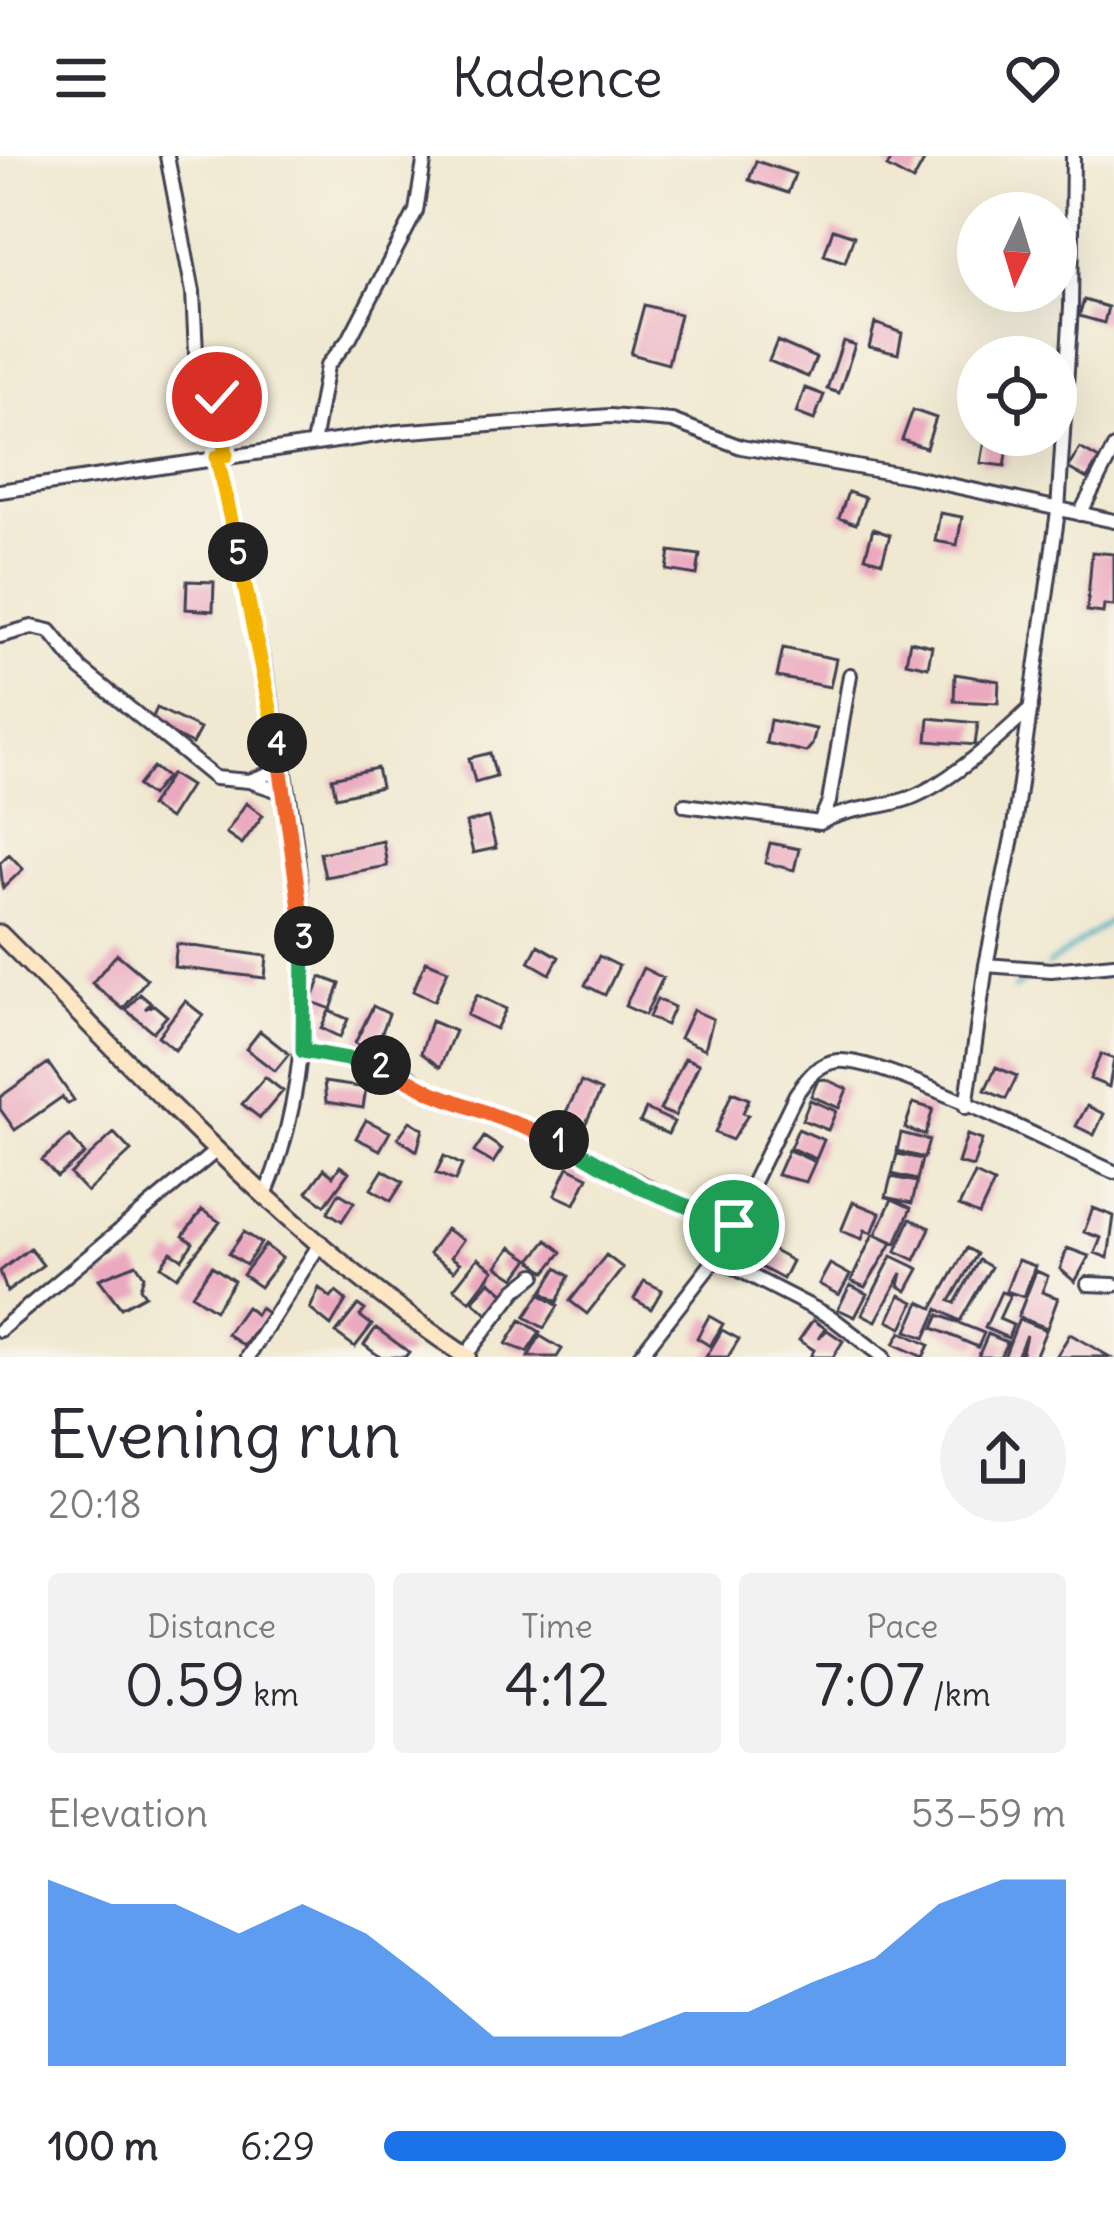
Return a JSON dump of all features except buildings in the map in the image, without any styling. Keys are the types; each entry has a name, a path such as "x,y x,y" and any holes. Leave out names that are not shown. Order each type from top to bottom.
{"main road":[{"path":"0,934 217,1150 397,1308 466,1356"}],"street":[{"path":"167,156 193,292 196,353 217,397 222,456 281,769 304,932 303,1051 288,1140 266,1193"},
{"path":"313,444 327,366 350,338 416,211 425,156"},
{"path":"966,1107 1032,707 1058,511 1072,308 1073,156"},
{"path":"0,491 222,456 500,421 610,416 672,421 741,447 909,476 1114,521"},
{"path":"1080,514 1114,448"},
{"path":"0,636 32,627 50,631 92,679 215,778 249,782 285,794"},
{"path":"820,823 829,802 850,676"},
{"path":"685,805 820,823 835,814 912,798 991,747 1032,707"},
{"path":"249,782 281,769"},
{"path":"986,965 1051,970 1114,964"},
{"path":"303,1051 376,1064 409,1076 433,1093 557,1139 642,1188 734,1225"},
{"path":"639,1357 716,1258 779,1121 820,1067 834,1061 864,1064 1114,1172"},
{"path":"0,1330 217,1150"},
{"path":"248,1357 321,1243"},
{"path":"716,1258 831,1317 884,1357"},
{"path":"466,1356 516,1290 535,1275"},
{"path":"1088,1284 1114,1285"}],"waterway":[{"path":"1048,965 1114,918"},
{"path":"1014,989 1038,971"}],"route":[{"path":"217,397 226,455 217,457 268,690 304,932 303,1051 376,1064 409,1076 433,1093 557,1139 642,1188 734,1225"}]}
